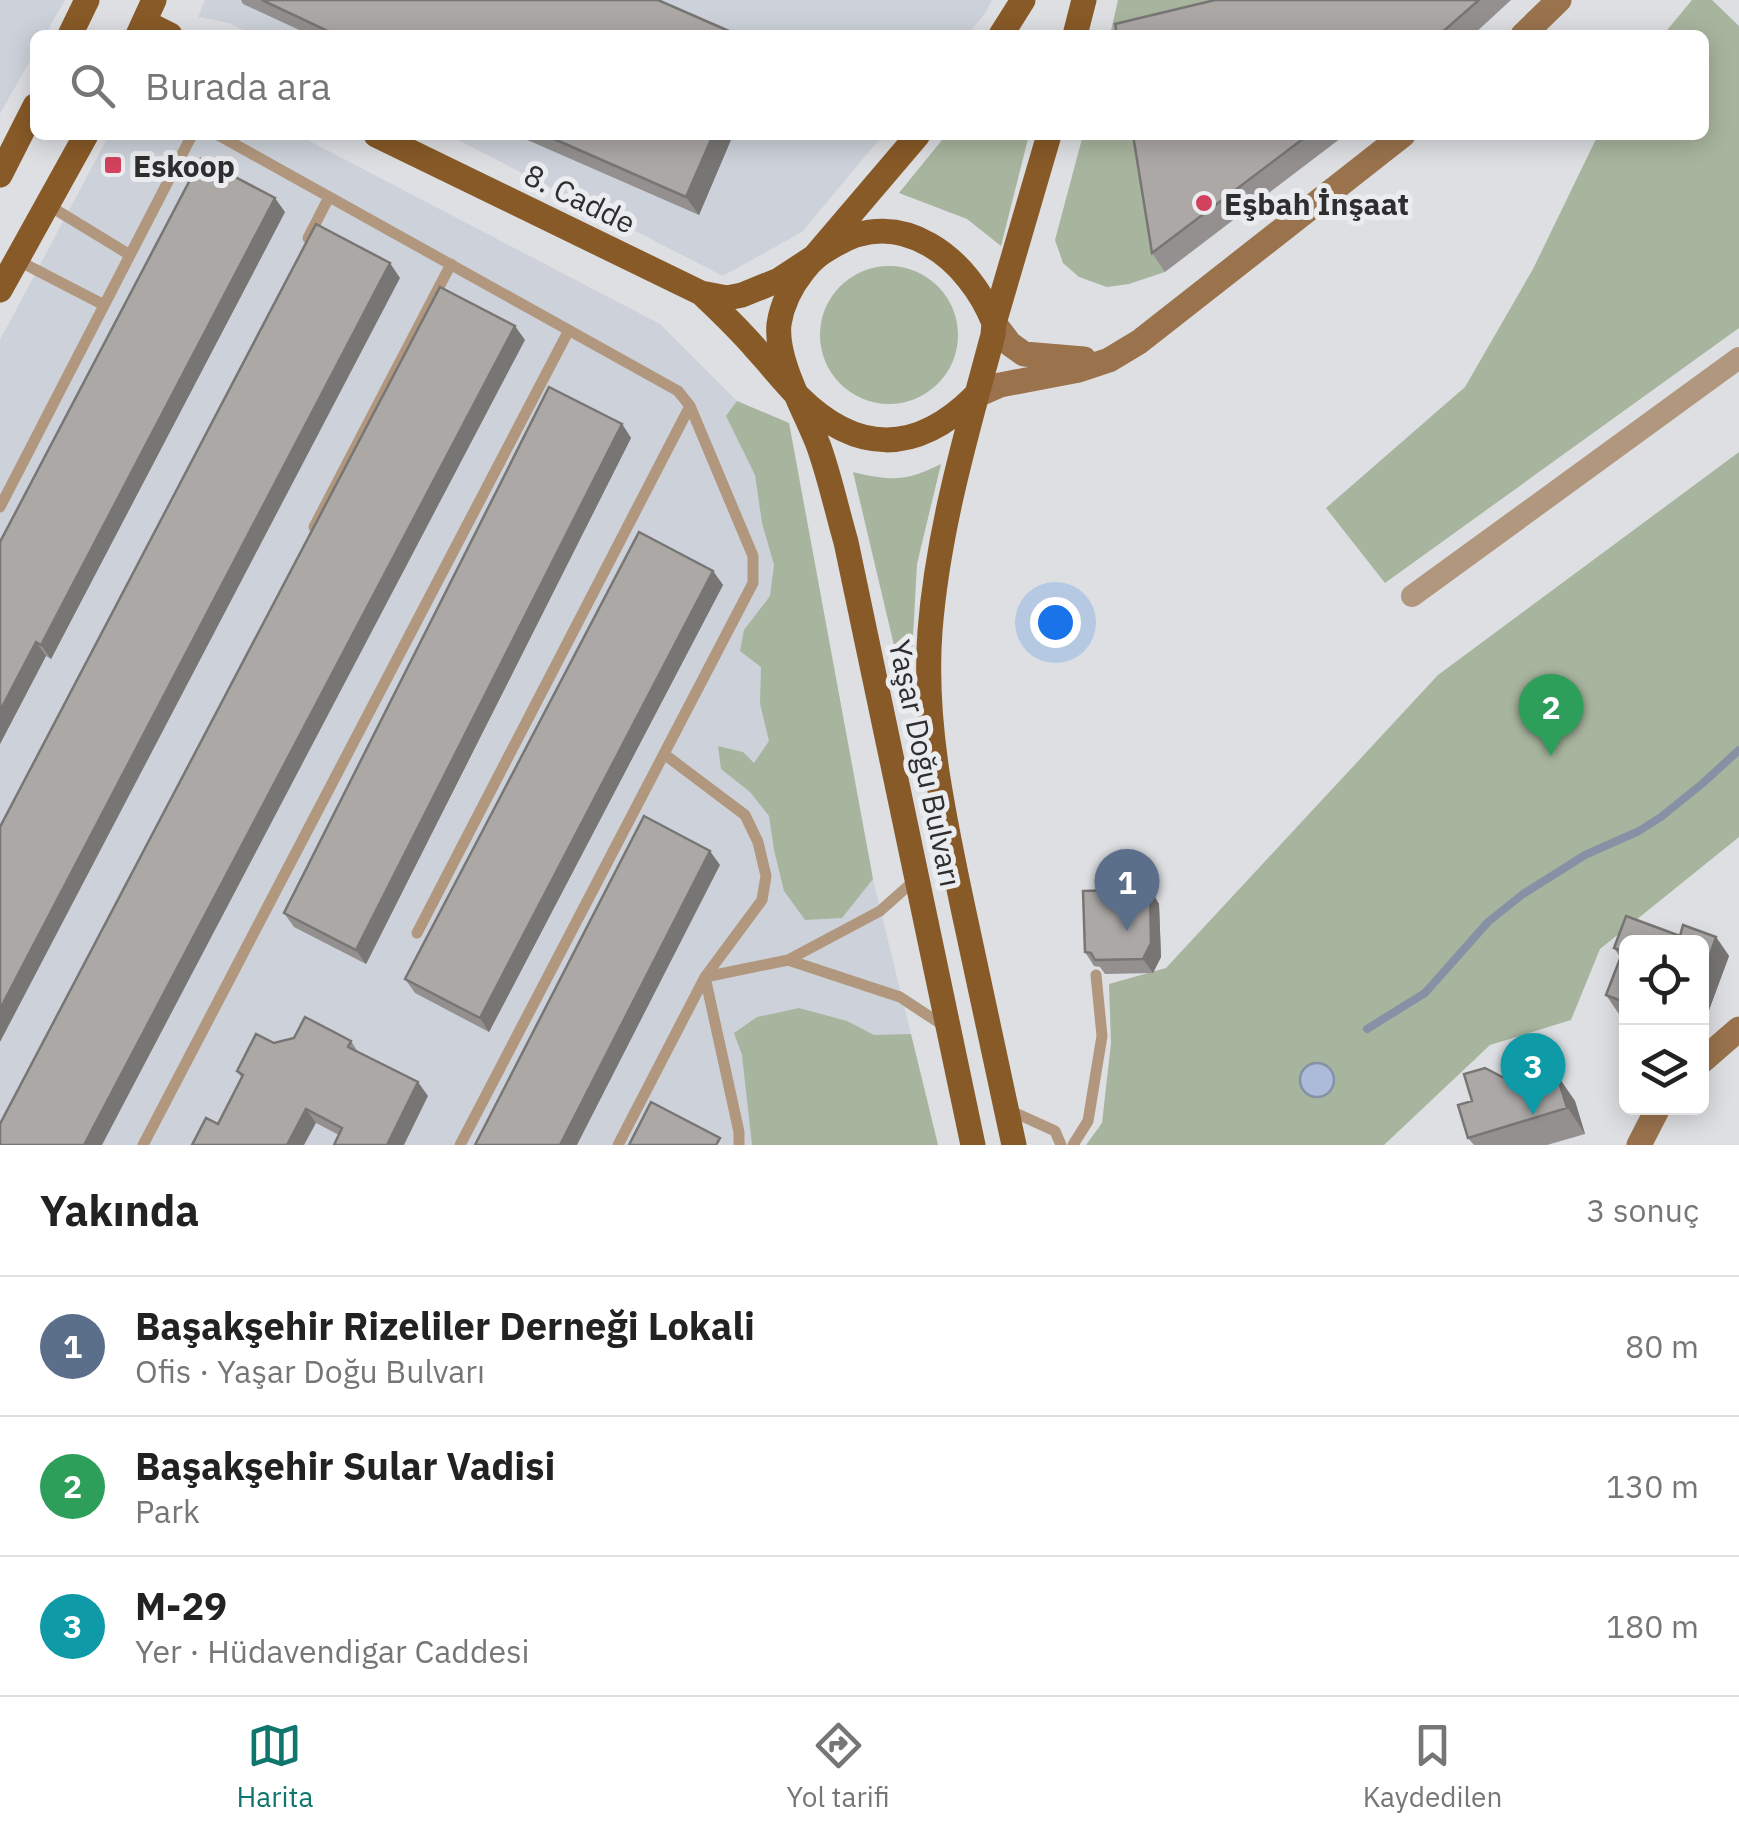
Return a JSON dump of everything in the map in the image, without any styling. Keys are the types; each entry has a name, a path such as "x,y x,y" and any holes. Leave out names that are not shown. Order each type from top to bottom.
{"main road":[{"path":"72,30 87,0"},
{"path":"1004,30 1023,0"},
{"path":"1076,30 1084,0"},
{"path":"0,175 30,116"},
{"path":"0,290 83,140"},
{"name":"8. Cadde","path":"386,140 701,293"},
{"name":"Yaşar Doğu Bulvarı","path":"914,140 793,284 779,324 780,344 784,364 820,451 846,542 974,1145"},
{"name":"Yaşar Doğu Bulvarı","path":"1014,1145 944,819 931,721 930,633 939,556 975,396 1047,140"},
{"name":"Yaşar Doğu Bulvarı","path":"701,293 727,298 742,295 779,280 844,238 881,230 933,246 954,262 979,292 994,324"},
{"path":"701,293 800,398 835,426 860,438 884,442 926,431 962,409 975,396"}],"street":[{"path":"1528,30 1559,0"},
{"path":"975,396 1000,385 1079,370 1109,360 1138,342 1397,140"},
{"path":"994,324 1024,354 1109,360"},
{"path":"1412,596 1739,358"},
{"path":"1709,1055 1739,1029"},
{"path":"1640,1145 1655,1115"}],"lane":[{"path":"0,507 189,140"},
{"path":"227,140 678,391 690,406 753,556 753,583 460,1145"},
{"path":"302,250 330,197"},
{"path":"48,205 130,255"},
{"path":"17,260 104,305"},
{"path":"304,548 450,264"},
{"path":"144,1145 569,330"},
{"path":"417,933 690,406"},
{"path":"618,1145 705,976 762,900 766,876 758,842 745,815 664,754"},
{"path":"705,976 788,960 880,912 916,879"},
{"path":"788,960 900,996 950,1030"},
{"path":"1073,1145 1088,1122 1102,1036 1096,974"},
{"path":"705,976 739,1145"},
{"path":"1006,1108 1056,1130 1062,1145"}],"shaded area":[{"path":"0,0 65,0 48,30 30,30 30,61 0,114"},
{"path":"205,0 992,0 971,30 243,30 198,17"},
{"path":"106,140 308,140 660,324 737,401 789,423 873,879 938,1145 0,1145 0,340"},
{"path":"458,140 879,140 802,232 723,276"}],"green space":[{"path":"1118,0 1277,0 1172,30 1111,30"},
{"path":"1692,0 1712,0 1739,26 1739,328 1385,583 1326,508 1465,387 1533,269 1596,140 1709,140 1709,30 1667,30"},
{"path":"942,140 1028,140 1001,246 967,219 899,193"},
{"path":"1082,140 1144,140 1165,272 1107,287 1079,277 1063,263 1055,240"},
{"path":"889,266 915,271 938,286 953,309 958,335 953,361 938,384 915,399 889,404 863,399 840,384 825,361 820,335 825,309 840,286 863,271"},
{"path":"737,401 789,423 873,879 842,918 805,920 784,891 769,816 750,792 721,769 718,746 743,752 754,763 769,741 760,704 761,667 740,651 744,630 770,596 774,565 762,523 755,475 726,416"},
{"path":"1739,452 1739,837 1600,949 1571,1020 1490,1045 1384,1145 1086,1145 1102,1123 1111,1043 1109,984 1166,968 1438,675"},
{"path":"941,464 917,564 909,709 853,472 898,478"},
{"path":"799,1008 847,1021 874,1035 911,1034 938,1145 752,1145 742,1055 734,1033 757,1017"}],"water":[{"path":"1317,1063 1329,1068 1334,1080 1329,1092 1317,1097 1305,1092 1300,1080 1305,1068"}],"building":[{"path":"262,0 658,0 727,30 325,30"},
{"path":"1215,0 1479,0 1445,30 1116,30 1115,24"},
{"path":"556,140 711,140 686,197"},
{"name":"Eşbah İnşaat","path":"1134,140 1301,140 1152,253"},
{"path":"201,159 275,198 41,645 36,642 0,711 0,542"},
{"path":"316,224 390,263 0,1009 0,827"},
{"path":"440,287 515,326 84,1145 0,1145 0,1124"},
{"path":"549,387 622,424 356,950 284,913"},
{"path":"639,532 713,571 480,1018 405,979"},
{"path":"644,816 710,851 560,1145 475,1145"},
{"path":"1150,889 1151,943 1143,959 1095,960 1085,952 1083,891"},
{"path":"1626,916 1677,935 1619,935 1619,950 1614,948"},
{"path":"1683,925 1716,937 1709,958 1709,935 1680,935"},
{"path":"1619,961 1619,1000 1606,995"},
{"path":"305,1017 351,1041 348,1047 418,1082 387,1145 334,1145 342,1128 306,1109 287,1145 192,1145 206,1118 218,1124 243,1075 237,1071 256,1034 274,1043 294,1038"},
{"path":"1539,1049 1548,1078 1557,1075 1567,1108 1468,1138 1458,1105 1472,1101 1464,1074 1485,1068 1510,1081 1515,1057"},
{"path":"651,1102 720,1138 716,1145 629,1145"}],"waterway":[{"path":"1367,1029 1425,993 1488,922 1523,894 1585,855 1661,817 1739,750"}],"place":[{"name":"Eskoop","path":"113,165"},
{"name":"Eşbah İnşaat","path":"1204,203"},
{"name":"Başakşehir Sular Vadisi","path":"1551,756"},
{"name":"Başakşehir Rizeliler Derneği Lokali","path":"1127,931"},
{"name":"M-29","path":"1533,1115"}]}
